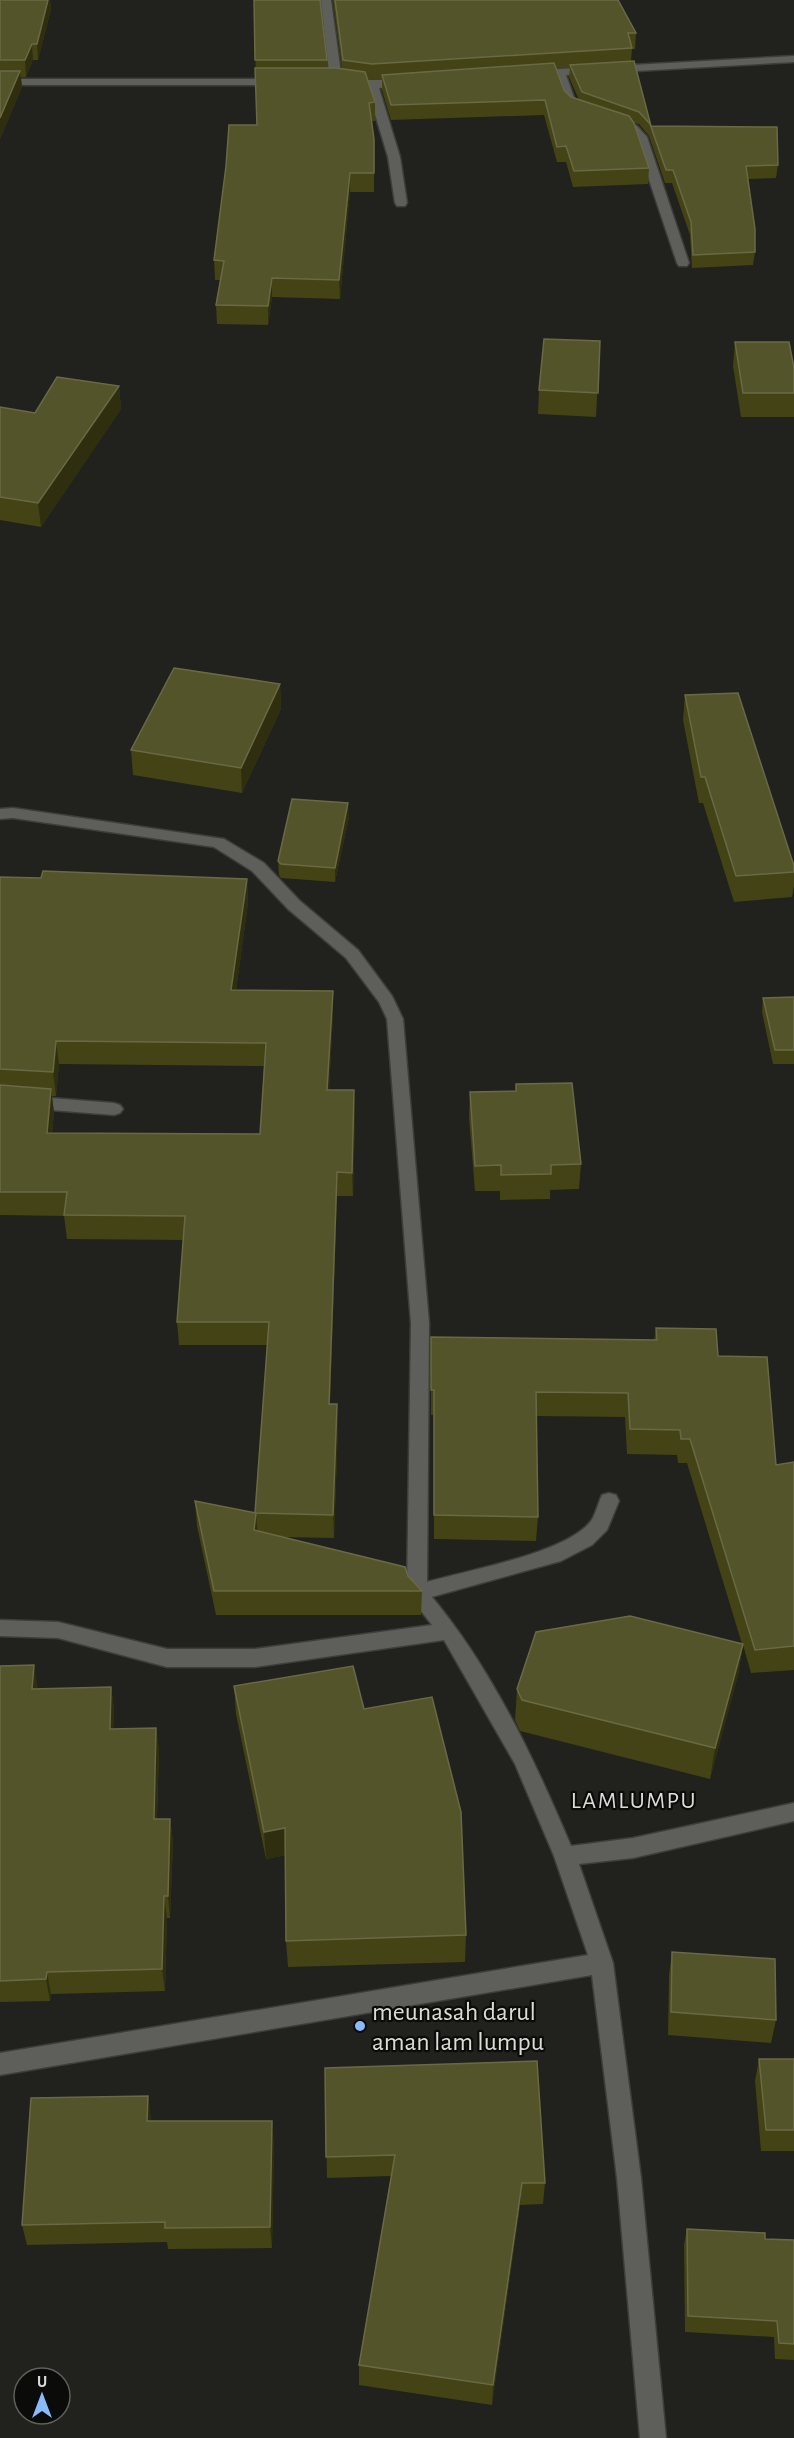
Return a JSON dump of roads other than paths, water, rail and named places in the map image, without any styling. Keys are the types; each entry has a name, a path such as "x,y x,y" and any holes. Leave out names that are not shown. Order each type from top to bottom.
{"street":[{"path":"326,0 330,81 372,85 419,82"},
{"path":"524,74 794,59"},
{"path":"559,72 572,105 582,112 633,128 641,137 683,263"},
{"path":"0,82 288,81"},
{"path":"372,85 394,157 401,203"},
{"path":"0,814 13,813 218,843 258,867 294,905 352,954 386,1000 395,1019 420,1323 417,1593 449,1631 524,1760 565,1856 602,1963 629,2178 653,2438"},
{"path":"0,1100 114,1109"},
{"path":"417,1593 554,1555 585,1539 600,1524 609,1501"},
{"path":"0,1628 58,1630 167,1658 255,1658 449,1631"},
{"path":"565,1856 633,1848 794,1812"},
{"path":"0,2064 602,1963"}],"place":[{"name":"meunasah darul aman lam lumpu","path":"360,2026"}],"district":[{"name":"LAMLUMPU","path":"634,1800"}]}
